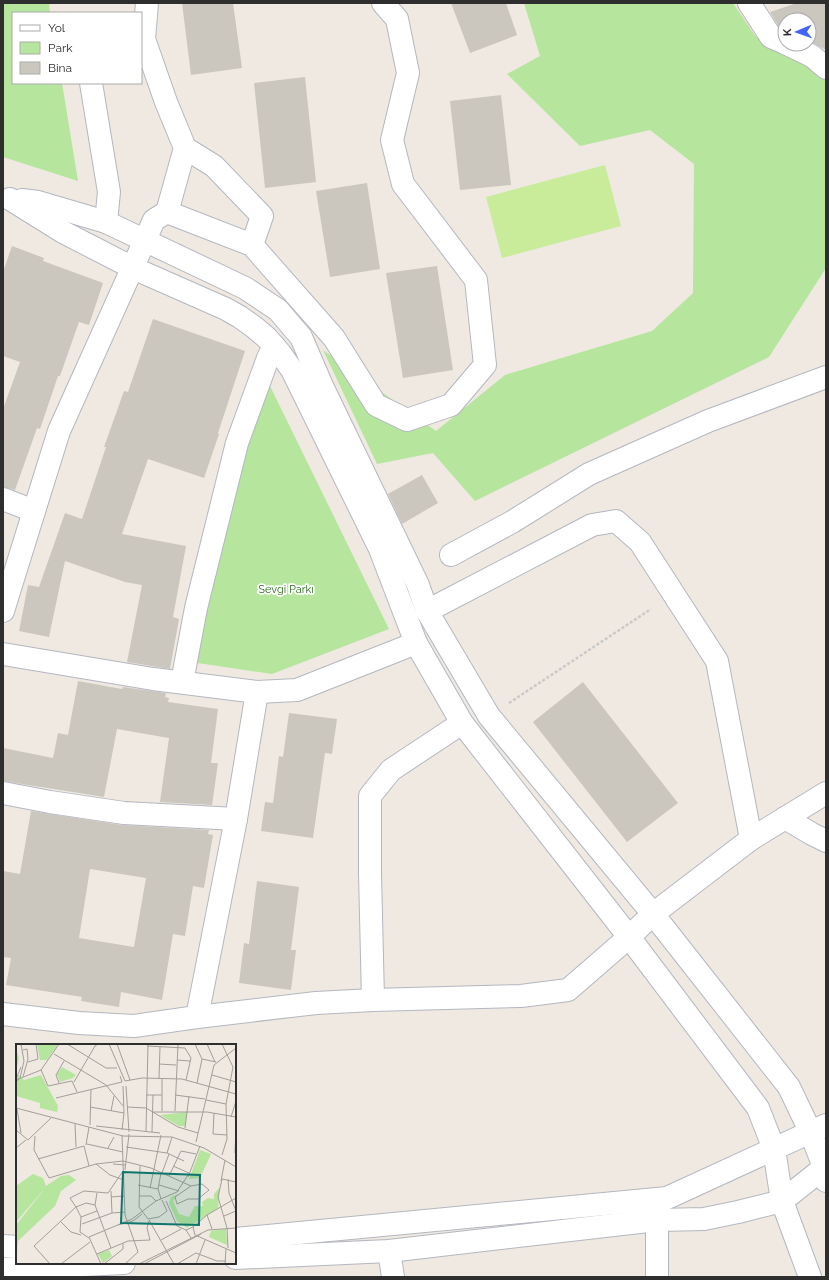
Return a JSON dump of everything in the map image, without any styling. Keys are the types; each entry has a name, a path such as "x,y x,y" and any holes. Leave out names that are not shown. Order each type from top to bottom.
{"street":[{"path":"147,3 144,39 166,102 185,148 214,166 262,216 252,245"},
{"path":"167,212 252,245 334,338 376,405 407,420 450,405 485,365 476,280 403,184 392,140 408,73 397,19 383,3"},
{"path":"749,3 771,37 777,40"},
{"path":"803,52 812,56 826,68"},
{"path":"91,84 109,192 106,222"},
{"path":"3,611 59,431 154,220 167,212 185,148"},
{"path":"6,197 38,202 106,222 245,288 278,310 301,337 323,388 418,585 427,611 489,716 653,914 789,1087 818,1128 825,1171 782,1201 738,1212 704,1219 657,1220 389,1251 236,1258"},
{"path":"6,197 63,232 133,268 226,309 254,327 274,346 292,370 380,548 416,643 462,723 629,937 758,1108 774,1149 782,1201 810,1277"},
{"path":"182,682 196,608 237,443 268,358 274,346"},
{"path":"451,555 512,522 589,474 708,420 826,377"},
{"path":"3,499 34,511"},
{"path":"427,611 592,525 616,521 640,542 717,661 751,839"},
{"path":"3,654 153,679 257,692 297,690 416,643"},
{"path":"197,1017 236,819 257,692"},
{"path":"373,1000 370,796 391,770 462,723"},
{"path":"3,793 50,802 124,813 236,819"},
{"path":"3,1014 79,1023 134,1026 316,1003 521,996 568,990 653,914 751,839 826,793"},
{"path":"785,818 812,834 826,840"},
{"path":"236,1239 667,1198 818,1128"},
{"path":"657,1220 658,1277"},
{"path":"3,1246 16,1247"},
{"path":"389,1251 393,1277"},
{"path":"3,1269 105,1264"},
{"path":"125,1264 126,1277"}],"path":[{"path":"489,716 651,609"}],"green space":[{"path":"3,3 49,3 50,12 12,12 12,84 62,84 78,181 3,157"},
{"path":"524,3 733,3 756,37 777,47 777,52 787,52 826,71 826,268 769,357 475,501 433,453 377,464 323,350 436,431 505,375 652,331 693,293 694,164 650,130 580,146 507,74 540,56"},
{"path":"605,165 621,226 502,258 486,197"},
{"name":"Sevgi Parkı","path":"267,380 389,629 272,674 191,662 223,523"}],"building":[{"path":"182,3 233,3 242,68 191,75"},
{"path":"451,3 506,3 517,35 470,53"},
{"path":"797,3 826,3 826,50 817,45 817,12 777,12 777,24 770,12"},
{"path":"305,77 316,182 265,188 254,83"},
{"path":"501,95 511,185 460,190 450,101"},
{"path":"367,183 380,269 330,277 316,191"},
{"path":"12,246 44,258 43,261 103,283 89,325 79,322 60,376 58,376 40,429 37,428 15,490 3,487 3,409 20,362 3,356 3,272"},
{"path":"437,266 453,370 403,378 386,273"},
{"path":"153,319 245,351 204,478 148,459 122,534 186,546 173,617 179,619 170,669 127,662 142,585 125,582 65,561 49,637 19,631 28,585 39,587 65,513 82,519 106,447 104,447 124,391 128,392"},
{"path":"422,475 438,503 402,524 388,494"},
{"path":"78,681 122,689 123,687 166,693 165,697 169,698 168,702 218,709 211,763 218,763 212,805 160,802 169,738 117,729 104,797 3,781 3,748 53,758 58,733 68,735"},
{"path":"583,682 678,803 627,842 533,722"},
{"path":"289,713 337,719 332,754 325,753 313,838 261,831 265,802 273,803 279,756 283,757"},
{"path":"31,811 122,825 209,830 208,834 213,835 204,888 193,886 185,936 173,934 162,1000 121,992 119,1007 81,1001 82,997 6,985 11,958 3,957 3,871 20,874","holes":["90,869 146,878 134,947 79,938"]},
{"path":"257,881 299,887 291,950 296,950 291,990 239,983 244,943 249,944"}]}
